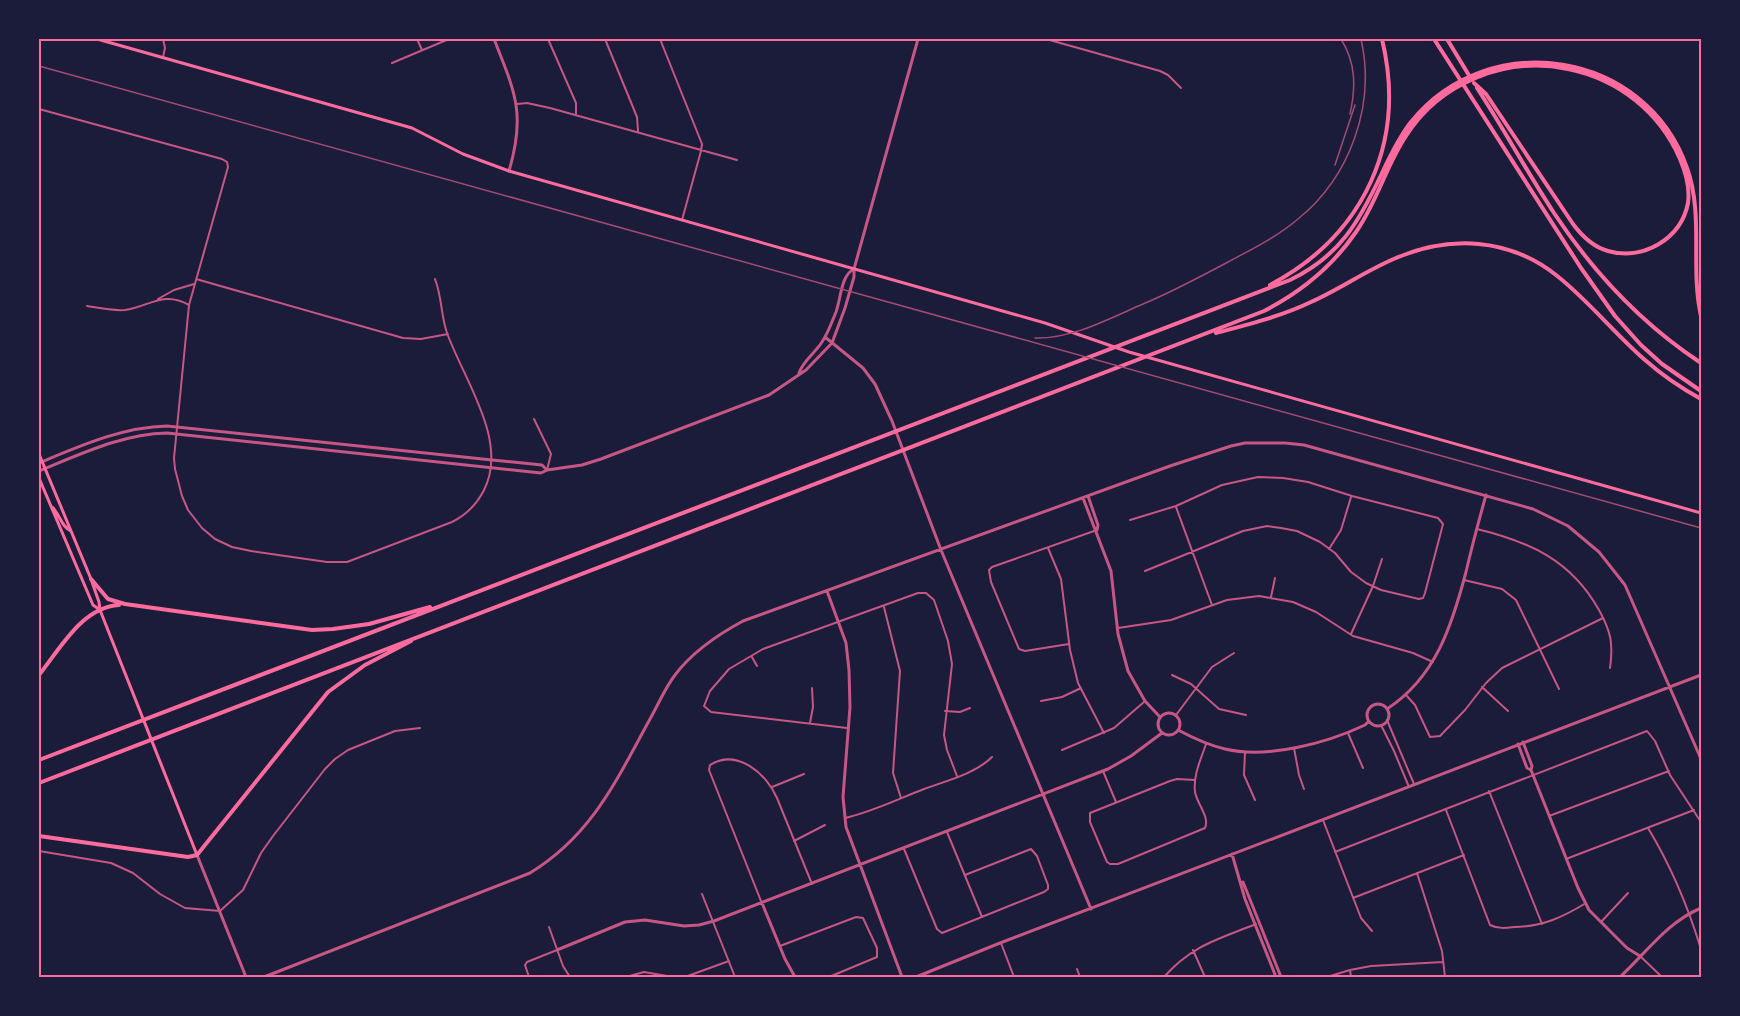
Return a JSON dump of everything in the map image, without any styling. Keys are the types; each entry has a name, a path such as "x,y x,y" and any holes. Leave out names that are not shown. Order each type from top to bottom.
{"highway":[{"path":"1259,291 1294,272 1321,251 1338,234 1367,191 1379,161 1388,125 1389,75 1382,39"},
{"path":"1434,39 1581,268 1615,316 1662,364 1701,391"},
{"path":"1447,39 1554,213 1591,263 1611,287 1659,333 1701,363"},
{"path":"39,760 1290,280 1309,270 1343,242 1360,218 1409,124 1432,100 1481,74 1507,65 1527,62 1571,66 1592,72 1613,81 1652,111 1677,144 1691,179 1696,215 1698,298 1701,316"},
{"path":"1473,82 1486,94 1567,216 1588,241 1607,251 1640,252 1659,244 1677,228 1687,205 1687,177 1668,136 1639,103 1606,81 1568,69 1520,66 1481,74"},
{"path":"39,783 1198,338 1279,303 1310,284 1348,244 1366,216 1406,135 1428,109 1452,88"},
{"path":"1198,338 1309,304 1395,258 1419,249 1449,243 1487,244 1528,257 1556,274 1644,360 1667,378 1701,399"},
{"path":"91,579 108,599 125,604 312,630 333,630 369,624 421,608 436,606"},
{"path":"39,675 82,621 112,605 125,604"},
{"path":"39,836 188,857 197,855 328,692 352,673 379,657 403,647 416,637"}],"main road":[{"path":"97,39 374,115 412,128 463,154 509,171 1046,322 1139,355 1701,513"},
{"path":"39,454 40,462 45,468 84,561 100,610 197,855"},
{"path":"39,478 93,605 100,610"},
{"path":"50,506 57,512 67,530 72,531"},
{"path":"76,565 84,561"}],"street":[{"path":"163,39 165,48 163,58"},
{"path":"417,39 422,50"},
{"path":"392,63 449,39"},
{"path":"494,39 513,86 517,104 517,138 509,171"},
{"path":"548,39 576,103 576,116"},
{"path":"605,39 637,117 638,133"},
{"path":"660,39 699,134 701,151 681,220"},
{"path":"39,471 127,438 157,433 541,472 602,459 769,395 817,361 832,343 854,277 854,269 918,39"},
{"path":"1046,39 1161,71 1175,81 1180,88"},
{"path":"517,104 526,103 737,160"},
{"path":"39,109 227,162 227,171 189,305 175,469 182,496 192,515 209,535 232,547 327,562 347,562 435,530 455,520 478,500 486,486 492,467 489,434 448,334 440,292 435,279"},
{"path":"798,375 801,366 825,337 836,312 846,275 854,269"},
{"path":"196,279 403,338 421,339 448,334"},
{"path":"87,306 125,310 195,284"},
{"path":"158,299 176,300 189,305"},
{"path":"825,337 863,368 875,384 900,440 941,550 1090,909"},
{"path":"534,419 551,454 547,470"},
{"path":"40,462 126,431 156,426 542,465 547,470"},
{"path":"244,441 245,434"},
{"path":"279,445 280,438"},
{"path":"264,977 530,873 550,861 578,835 603,804 674,676 691,656 716,636 743,621 1088,496 1238,445 1263,442 1304,445 1486,495 1549,516 1568,526 1599,552 1625,585 1701,759"},
{"path":"1130,520 1176,506 1222,485 1258,477 1308,482 1440,520 1443,524 1425,593 1419,600 1373,586 1351,572 1329,549 1297,531 1267,526 1243,531 1145,571"},
{"path":"1387,709 1406,695 1433,663 1451,627 1486,495"},
{"path":"1088,496 1098,525 1097,530"},
{"path":"1329,549 1341,530 1352,496"},
{"path":"1083,498 1111,571 1122,654 1128,671 1145,701 1160,717"},
{"path":"1176,506 1212,605"},
{"path":"1069,644 1022,651 1016,644 991,582 989,570 1097,530"},
{"path":"1477,530 1521,542 1553,558 1583,586 1603,618 1611,644 1610,668"},
{"path":"1048,548 1060,579 1073,665 1081,688 1104,733"},
{"path":"1351,634 1383,559"},
{"path":"1271,597 1275,578"},
{"path":"1464,580 1493,586 1509,594 1520,607 1559,689"},
{"path":"827,590 846,644 849,670 850,707 843,797 844,818 849,840 902,977"},
{"path":"848,728 711,712 704,706 716,682 729,669 763,650 918,592 926,593 934,600 948,641 952,664 945,711 944,739 957,776"},
{"path":"1118,628 1171,620 1240,597 1271,597 1293,602 1316,612 1351,634 1413,653 1433,663"},
{"path":"883,606 900,671 893,773 901,798"},
{"path":"1406,695 1415,705 1427,732 1433,738 1446,732 1482,687 1502,668 1603,618"},
{"path":"1176,715 1216,663 1234,653"},
{"path":"752,657 757,666"},
{"path":"1172,675 1197,687 1219,709 1246,716"},
{"path":"916,977 1701,675"},
{"path":"1482,687 1508,711"},
{"path":"810,723 813,707 812,688"},
{"path":"1041,701 1062,697 1081,688"},
{"path":"1062,750 1104,733 1120,723 1145,701"},
{"path":"1382,704 1389,715 1387,720 1381,725 1374,725 1369,721 1367,711 1372,705 1382,704"},
{"path":"945,711 960,712 970,708"},
{"path":"1168,712 1176,715 1180,722 1178,730 1170,735 1162,733 1158,725 1160,717 1168,712"},
{"path":"1387,720 1414,784"},
{"path":"1178,730 1206,744 1245,752 1294,747 1333,738 1348,733 1369,721"},
{"path":"1381,725 1409,786"},
{"path":"39,851 111,863 133,873 160,894 185,908 220,911 243,890 261,853 335,759 348,750 395,731 420,728"},
{"path":"1335,852 1446,810 1532,772 1647,731 1701,822"},
{"path":"529,977 525,964 530,960 625,922 645,921 684,926 714,921 1103,771 1131,756 1162,733"},
{"path":"1348,733 1363,768"},
{"path":"1523,742 1549,816 1586,903 1601,922 1662,977"},
{"path":"1195,780 1170,781 1093,811 1089,817 1107,862 1118,864 1202,831 1207,826 1206,817 1197,799 1195,780 1206,744"},
{"path":"1518,744 1527,768 1532,772"},
{"path":"1294,747 1304,789"},
{"path":"1245,752 1244,775 1255,800"},
{"path":"844,818 867,812 979,767 992,757"},
{"path":"795,977 788,967 710,774 708,768 713,763 738,762 748,765 761,773 772,786 812,884"},
{"path":"1103,771 1116,802"},
{"path":"1549,816 1669,771"},
{"path":"772,786 804,774"},
{"path":"1489,791 1542,924"},
{"path":"1446,810 1491,925 1506,928 1542,924 1565,916 1586,903"},
{"path":"1566,859 1694,810"},
{"path":"1323,820 1361,918 1372,931"},
{"path":"794,841 825,825"},
{"path":"1648,828 1668,862 1690,914 1700,946"},
{"path":"947,832 982,917"},
{"path":"904,849 937,929 942,933 1048,889 1037,855 1028,849 965,875"},
{"path":"1232,854 1245,899 1276,977"},
{"path":"197,855 246,977"},
{"path":"1353,898 1464,855"},
{"path":"1417,873 1427,900 1445,977"},
{"path":"1239,875 1281,977"},
{"path":"1601,922 1628,892"},
{"path":"702,894 735,977"},
{"path":"1620,977 1656,938 1677,921 1701,909"},
{"path":"780,946 856,917 863,918 878,948 877,957 829,977"},
{"path":"1164,977 1174,965 1193,951 1260,923"},
{"path":"549,927 570,977"},
{"path":"1000,943 1014,977"},
{"path":"1193,951 1205,977"},
{"path":"685,977 729,961"},
{"path":"1328,977 1371,966 1443,962"},
{"path":"1077,969 1080,977"},
{"path":"1350,970 1352,977"},
{"path":"626,977 644,972 673,977"}],"railway":[{"path":"1341,39 1352,66 1353,94 1350,114"},
{"path":"1035,338 1076,332 1154,299 1255,247 1298,219 1332,182 1355,138 1365,89 1365,64 1361,39"},
{"path":"39,66 1701,528"},
{"path":"1335,165 1355,105"}]}
